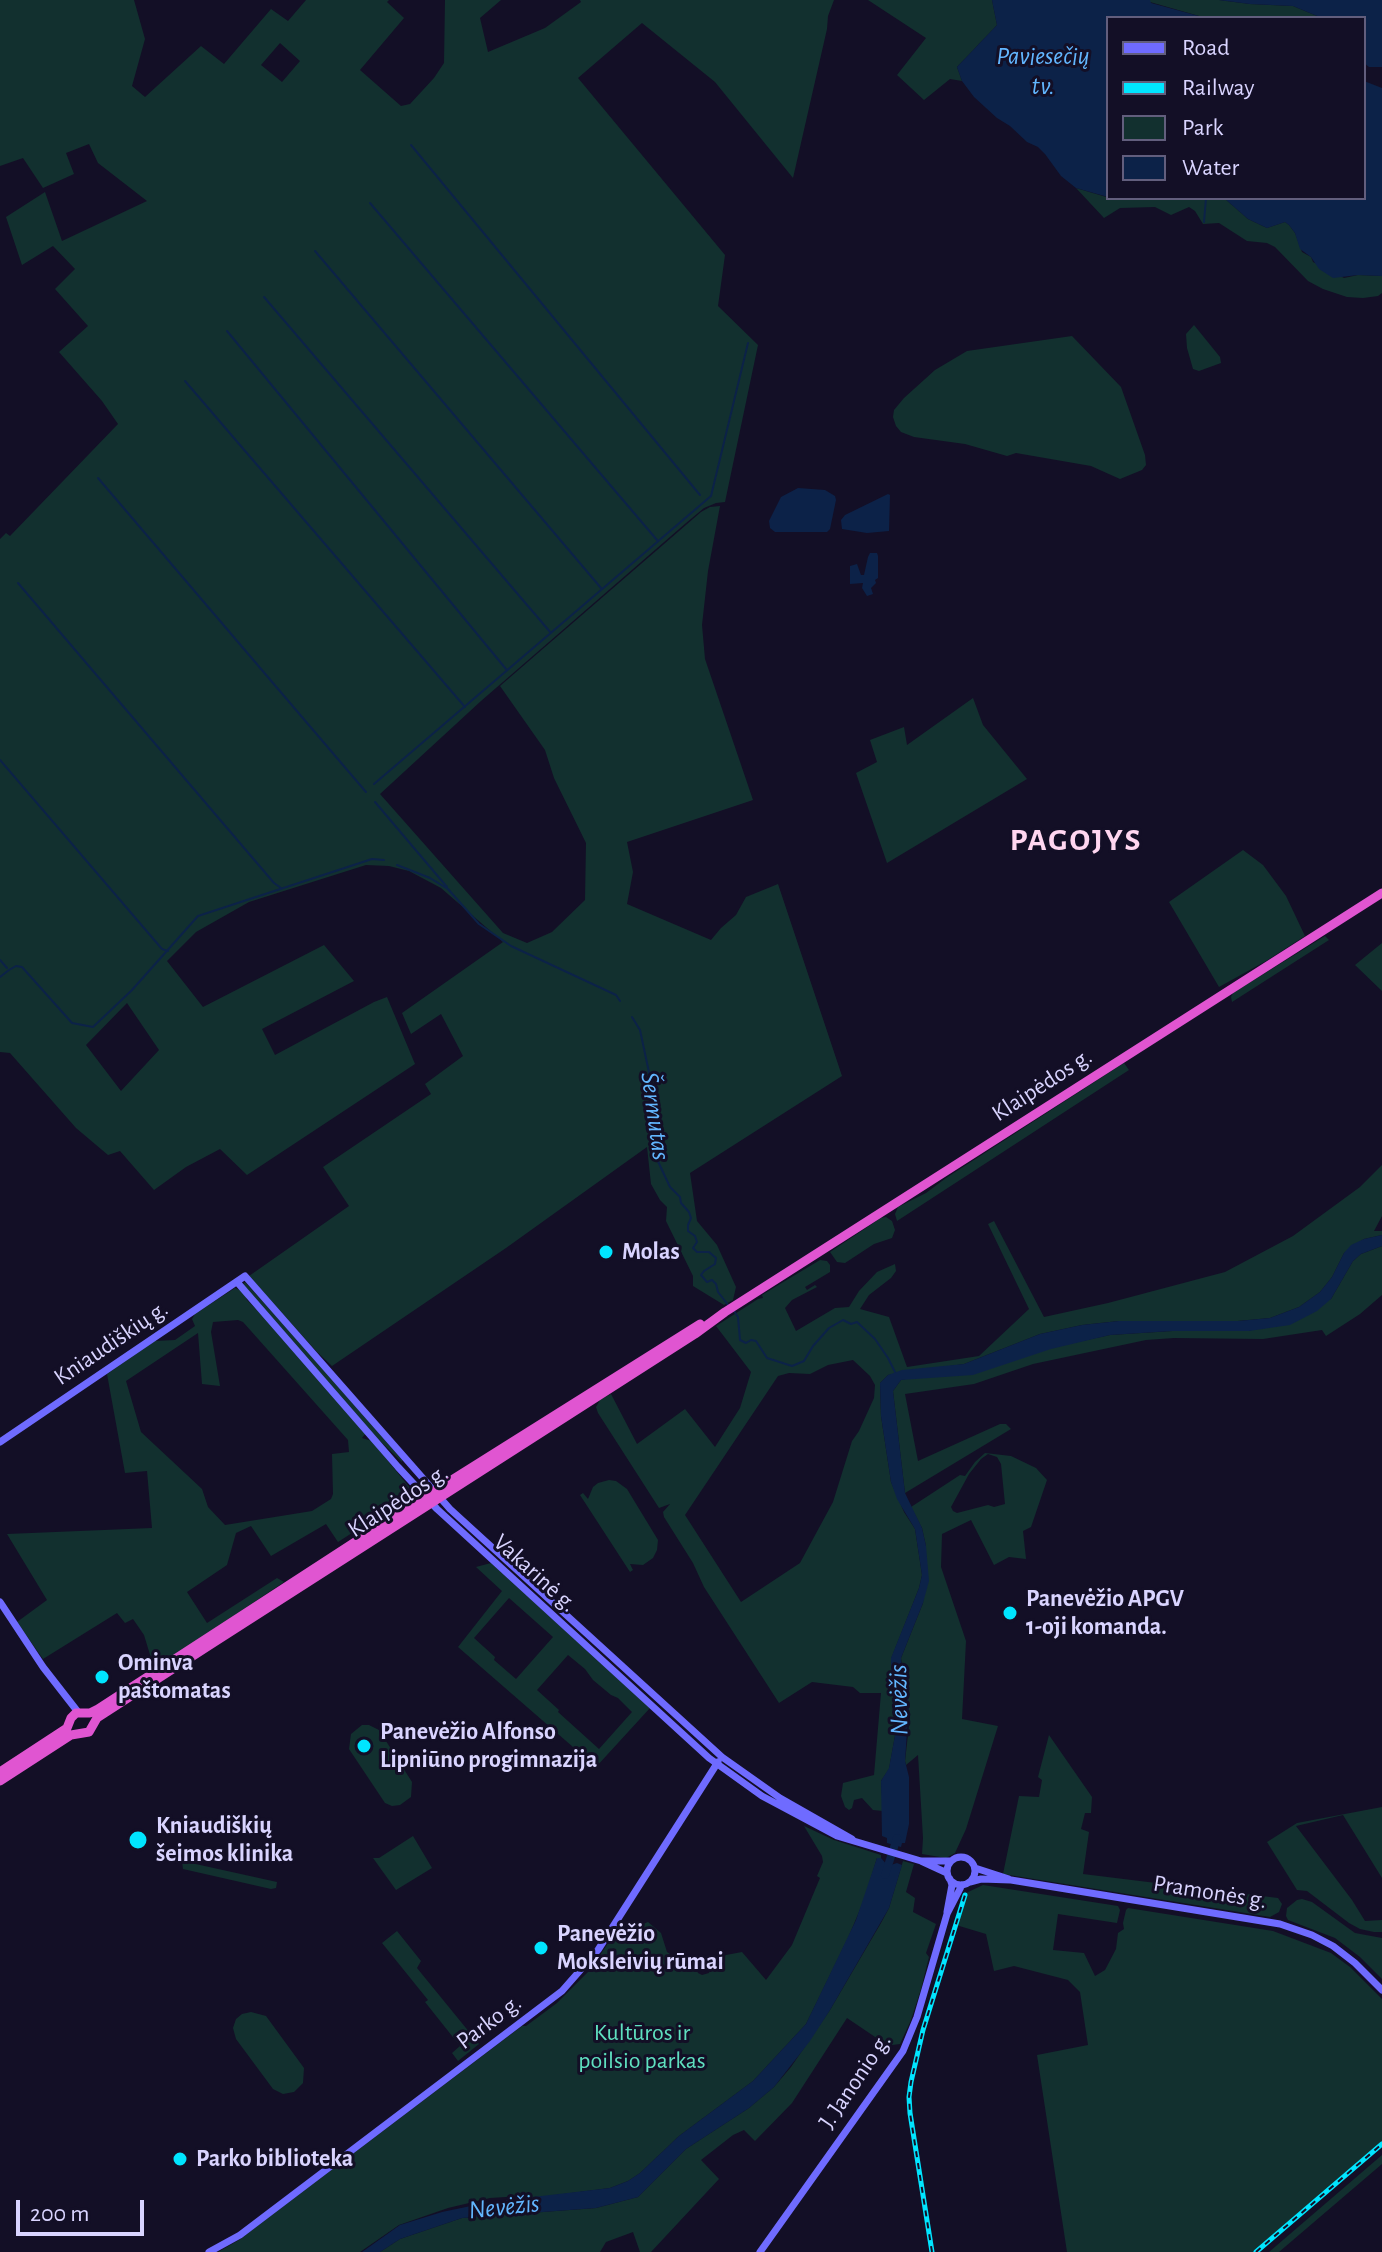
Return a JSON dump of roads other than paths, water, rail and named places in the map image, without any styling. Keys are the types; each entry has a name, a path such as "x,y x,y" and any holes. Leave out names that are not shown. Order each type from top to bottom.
{"highway":[{"name":"Klaipėdos g.","path":"0,1781 77,1734 87,1733 100,1716 691,1329 740,1303 1382,893"},
{"name":"Klaipėdos g.","path":"0,1772 77,1716 98,1709 287,1591"},
{"path":"77,1734 77,1716 93,1723"}],"main road":[{"name":"Kniaudiškių g.","path":"0,1442 245,1276"},
{"name":"Vakarinė g.","path":"245,1276 406,1460 432,1497 716,1764 786,1810 837,1836 921,1861 949,1876"},
{"name":"Vakarinė g.","path":"237,1282 398,1467 722,1757 780,1798 852,1839"},
{"path":"398,1467 406,1460"},
{"path":"0,1602 77,1716"},
{"name":"Parko g.","path":"209,2252 240,2235 562,1991 598,1950 722,1757"},
{"path":"965,1857 972,1861 975,1868 974,1875 966,1883 949,1876 951,1861 956,1858 965,1857"},
{"name":"Vakarinė g.","path":"921,1861 951,1861"},
{"name":"Pramonės g.","path":"975,1868 1011,1880"},
{"name":"J. Janonio g.","path":"947,1914 952,1885 949,1876"},
{"name":"Pramonės g.","path":"966,1883 981,1879 1011,1880 1295,1928 1340,1951 1382,1990"},
{"name":"J. Janonio g.","path":"760,2252 903,2051 917,2017 947,1914 966,1883"}],"water":[{"name":"Paviesečių tv.","path":"992,0 1150,0 1151,3 1199,16 1106,16 1106,196 1076,188 1061,176 1038,147 997,118 962,81 957,67 997,25"},
{"path":"1219,0 1382,0 1382,67 1366,65 1366,16 1317,16 1293,6"},
{"path":"1366,82 1382,88 1382,276 1333,278 1319,269 1311,257 1300,249 1295,233 1285,222 1267,228 1248,219 1226,200 1366,200"},
{"path":"798,488 825,490 835,496 827,532 775,532 770,528 769,521 781,497"},
{"path":"888,494 889,531 867,533 842,529 841,520 845,515"},
{"path":"870,553 877,553 878,556 878,578 871,588 873,594 867,596 862,588 863,583 850,584 850,566 857,564 861,575 864,575"},
{"path":"1382,1235 1382,1246 1361,1254 1353,1261 1331,1299 1317,1311 1290,1325 1249,1331 1110,1335 1051,1349 973,1375 901,1380 893,1391 905,1493 922,1528 929,1581 901,1658 909,1703 905,1761 909,1777 909,1824 905,1843 901,1847 887,1843 887,1838 882,1836 881,1781 889,1768 896,1730 897,1702 891,1676 891,1658 922,1575 915,1529 891,1482 881,1416 880,1383 888,1375 902,1370 964,1364 1040,1334 1082,1325 1119,1321 1270,1318 1299,1307 1320,1292 1351,1245"},
{"path":"877,1858 888,1866 902,1865 889,1908 810,2041 774,2087 749,2108 686,2149 638,2197 596,2208 462,2218 400,2239 380,2252 362,2252 400,2225 442,2212 490,2202 610,2188 640,2173 679,2136 753,2081 806,2024 856,1920"}],"waterway":[{"path":"411,145 700,495"},
{"path":"1204,222 1206,200"},
{"path":"370,203 657,540"},
{"path":"315,251 601,588"},
{"path":"264,297 551,633"},
{"path":"227,331 506,669"},
{"path":"374,784 711,496 748,343"},
{"path":"185,381 465,707"},
{"path":"98,478 366,792"},
{"path":"18,583 281,888"},
{"path":"0,760 162,949 168,951"},
{"path":"375,802 447,887"},
{"name":"Šermutas","path":"0,977 16,966 22,967 72,1023 93,1027 132,990 198,916 372,859 384,860"},
{"name":"Šermutas","path":"397,865 448,889 479,924 511,946 616,995 620,1001"},
{"path":"0,960 7,968"},
{"name":"Šermutas","path":"632,1017 640,1030 657,1110 652,1134 655,1155 670,1187 689,1212 688,1231 697,1242 693,1248 697,1252 709,1252 716,1258 715,1264 701,1275 707,1282 712,1280 716,1284 729,1306"},
{"name":"Šermutas","path":"734,1311 738,1317 740,1340 746,1343 756,1341 767,1358 792,1366 804,1361 829,1328 843,1320 851,1324 857,1322 875,1339 895,1372"},
{"name":"Nevėžis","path":"885,1875 897,1838"}],"railway":[{"path":"932,2252 909,2097 923,2030 965,1895"},
{"path":"1256,2252 1382,2144"}],"place":[{"name":"Molas","path":"606,1252"},
{"name":"Panevėžio APGV 1-oji komanda.","path":"1010,1613"},
{"name":"Ominva paštomatas","path":"102,1677"},
{"name":"Panevėžio Alfonso Lipniūno progimnazija","path":"364,1746"},
{"name":"Kniaudiškių šeimos klinika","path":"138,1840"},
{"name":"Panevėžio Moksleivių rūmai","path":"541,1948"},
{"name":"Parko biblioteka","path":"180,2159"}],"district":[{"name":"PAGOJYS","path":"1076,840"}],"park label":[{"name":"Kultūros ir poilsio parkas","path":"642,2047"}]}
